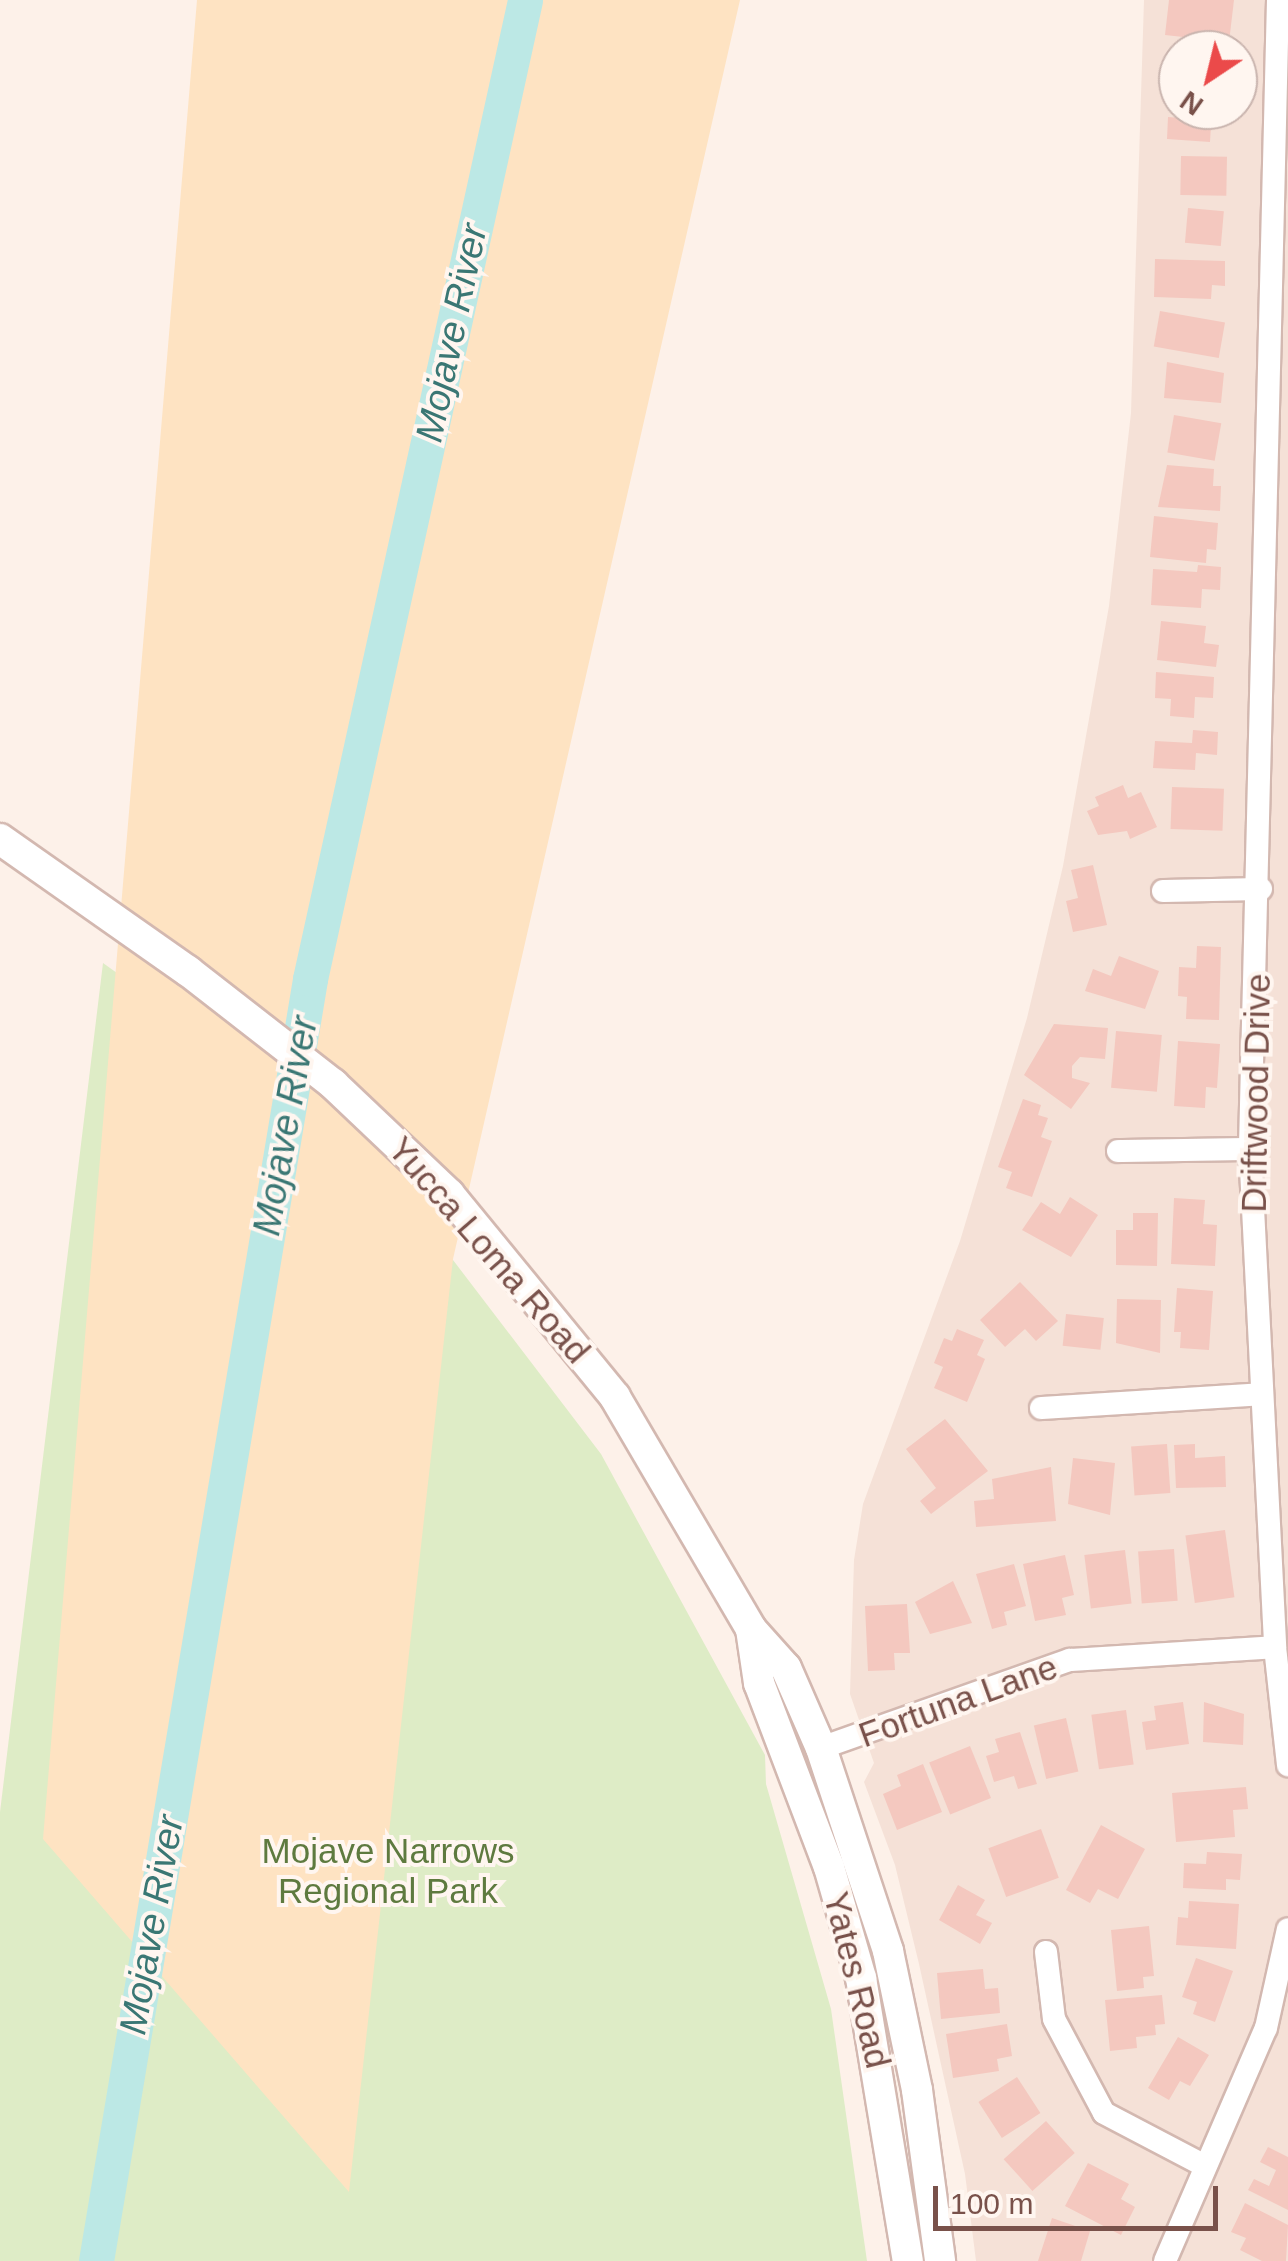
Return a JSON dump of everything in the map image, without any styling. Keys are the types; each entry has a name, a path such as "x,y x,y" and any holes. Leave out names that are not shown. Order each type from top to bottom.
{"main road":[{"name":"Yucca Loma Road","path":"0,840 266,1028 450,1194 615,1397 751,1628 786,1668 816,1735"},
{"name":"Yucca Loma Road","path":"751,1628 770,1708"},
{"name":"Yates Road","path":"770,1708 861,1978 908,2261"},
{"name":"Yates Road","path":"816,1735 888,1951 917,2090 940,2261"}],"street":[{"name":"Driftwood Drive","path":"1278,0 1261,889 1250,1149 1275,1647 1288,1765"},
{"path":"1163,891 1261,889"},
{"path":"1118,1151 1250,1149"},
{"path":"1041,1408 1262,1394"},
{"name":"Fortuna Lane","path":"816,1735 1070,1660 1275,1647"},
{"path":"1164,2261 1266,2028 1288,1929"},
{"path":"1046,1952 1054,2019 1104,2112 1203,2166"}],"shaded area":[{"path":"1144,0 1288,0 1288,2261 976,2261 965,2174 919,1964 895,1865 864,1782 874,1763 850,1694 854,1560 863,1504 960,1241 1027,1018 1063,866 1109,606 1131,413"}],"green space":[{"name":"Mojave Narrows Regional Park","path":"103,963 194,1028 368,1176 453,1260 601,1454 765,1755 766,1784 831,2009 867,2261 0,2261 0,1812"}],"sand":[{"path":"197,0 740,0 453,1259 349,2192 43,1839"}],"building":[{"path":"1169,0 1234,0 1230,30 1166,30"},
{"path":"1167,130 1211,130 1210,142 1167,139"},
{"path":"1181,156 1227,157 1226,196 1180,195"},
{"path":"1188,208 1224,211 1221,246 1185,243"},
{"path":"1155,259 1225,261 1225,286 1212,285 1211,299 1154,297"},
{"path":"1160,311 1225,322 1219,358 1154,346"},
{"path":"1167,362 1224,373 1221,403 1164,398"},
{"path":"1174,415 1221,423 1215,461 1167,452"},
{"path":"1167,465 1214,469 1213,486 1221,486 1220,511 1158,507"},
{"path":"1154,516 1218,523 1216,550 1207,549 1206,563 1150,557"},
{"path":"1198,565 1221,567 1220,590 1202,589 1201,608 1151,605 1153,569 1197,572"},
{"path":"1161,621 1206,626 1204,643 1219,645 1216,667 1157,660"},
{"path":"1156,672 1214,677 1213,698 1195,697 1194,718 1170,716 1171,699 1155,698"},
{"path":"1193,730 1218,732 1217,755 1196,753 1195,770 1153,768 1155,741 1192,743"},
{"path":"1123,785 1128,798 1141,792 1157,827 1130,839 1127,831 1098,835 1087,811 1099,806 1095,797"},
{"path":"1172,787 1224,789 1223,831 1171,829"},
{"path":"1093,865 1107,925 1073,932 1066,901 1078,898 1071,870"},
{"path":"1197,946 1221,947 1219,1020 1186,1019 1187,997 1178,996 1179,967 1196,968"},
{"path":"1119,956 1159,971 1145,1009 1085,991 1093,969 1111,976"},
{"path":"1054,1024 1108,1028 1105,1059 1080,1057 1072,1066 1072,1078 1090,1083 1071,1109 1024,1075"},
{"path":"1116,1031 1162,1035 1157,1092 1111,1088"},
{"path":"1178,1041 1220,1044 1217,1088 1206,1087 1205,1108 1174,1106"},
{"path":"1023,1099 1041,1105 1038,1115 1048,1118 1041,1137 1052,1141 1032,1197 1006,1188 1012,1172 998,1167"},
{"path":"1070,1197 1098,1215 1071,1257 1022,1230 1041,1202 1060,1214"},
{"path":"1174,1198 1205,1200 1203,1224 1217,1225 1215,1266 1171,1264"},
{"path":"1133,1213 1158,1213 1157,1266 1116,1265 1116,1230 1133,1230"},
{"path":"1020,1282 1058,1321 1036,1341 1025,1329 1005,1347 980,1320"},
{"path":"1177,1288 1213,1291 1209,1350 1180,1348 1181,1332 1174,1332"},
{"path":"1117,1299 1161,1300 1160,1353 1116,1343"},
{"path":"1066,1314 1104,1318 1100,1350 1063,1346"},
{"path":"957,1329 984,1340 977,1355 985,1359 967,1402 934,1388 943,1367 934,1363 944,1338 952,1341"},
{"path":"945,1419 988,1471 931,1514 920,1501 936,1488 906,1449"},
{"path":"1167,1444 1170,1493 1135,1495 1131,1447"},
{"path":"1195,1444 1195,1458 1225,1456 1226,1487 1176,1488 1174,1445"},
{"path":"1073,1458 1115,1463 1110,1515 1068,1504"},
{"path":"1051,1467 1056,1521 976,1527 974,1501 994,1499 992,1479"},
{"path":"1225,1530 1234,1597 1195,1603 1185,1536"},
{"path":"1174,1549 1178,1601 1142,1603 1138,1552"},
{"path":"1125,1550 1132,1604 1091,1609 1084,1555"},
{"path":"1065,1555 1074,1595 1062,1598 1066,1615 1035,1621 1023,1564"},
{"path":"1014,1564 1026,1606 1004,1612 1007,1625 992,1629 976,1574"},
{"path":"953,1581 972,1623 930,1634 915,1602"},
{"path":"907,1604 910,1653 894,1653 895,1670 868,1671 865,1606"},
{"path":"1183,1702 1189,1744 1146,1750 1142,1722 1156,1720 1154,1706"},
{"path":"1204,1702 1244,1714 1243,1745 1203,1742"},
{"path":"1126,1710 1134,1764 1099,1769 1091,1715"},
{"path":"1066,1718 1078,1772 1046,1779 1034,1725"},
{"path":"1020,1732 1037,1784 1018,1789 1014,1776 994,1782 986,1756 999,1752 995,1739"},
{"path":"970,1746 991,1798 950,1814 929,1762"},
{"path":"923,1764 942,1812 897,1830 883,1794 901,1786 897,1775"},
{"path":"1246,1787 1248,1809 1233,1810 1235,1837 1176,1842 1172,1793"},
{"path":"1101,1825 1145,1849 1118,1899 1098,1889 1090,1903 1066,1890"},
{"path":"1041,1829 1059,1878 1006,1897 988,1848"},
{"path":"1207,1852 1242,1854 1240,1880 1226,1879 1226,1890 1183,1888 1184,1863 1206,1864"},
{"path":"958,1885 985,1900 976,1915 992,1923 980,1944 939,1920"},
{"path":"1189,1901 1239,1904 1236,1949 1176,1945 1178,1917 1188,1918"},
{"path":"1149,1926 1154,1976 1143,1977 1144,1988 1117,1991 1111,1930"},
{"path":"1196,1958 1233,1971 1215,2022 1193,2014 1197,2002 1182,1997"},
{"path":"983,1969 985,1989 998,1988 1000,2013 941,2019 937,1973"},
{"path":"1162,1995 1165,2024 1155,2025 1156,2035 1136,2037 1137,2048 1110,2051 1105,2000"},
{"path":"1007,2024 1012,2056 997,2059 999,2071 953,2078 946,2034"},
{"path":"1178,2037 1209,2055 1190,2086 1180,2081 1169,2100 1148,2088"},
{"path":"1017,2077 1040,2113 1002,2138 978,2102"},
{"path":"1046,2121 1075,2153 1032,2191 1004,2159"},
{"path":"1268,2147 1288,2157 1288,2210 1248,2190 1254,2179 1269,2186 1276,2170 1260,2162"},
{"path":"1088,2163 1129,2184 1121,2199 1135,2207 1121,2235 1065,2206"},
{"path":"1245,2203 1288,2225 1286,2261 1262,2261 1240,2250 1246,2238 1231,2232"},
{"path":"1052,2218 1090,2231 1081,2261 1038,2261"}],"waterway":[{"name":"Mojave River","path":"96,2261 310,979 525,0"}]}
